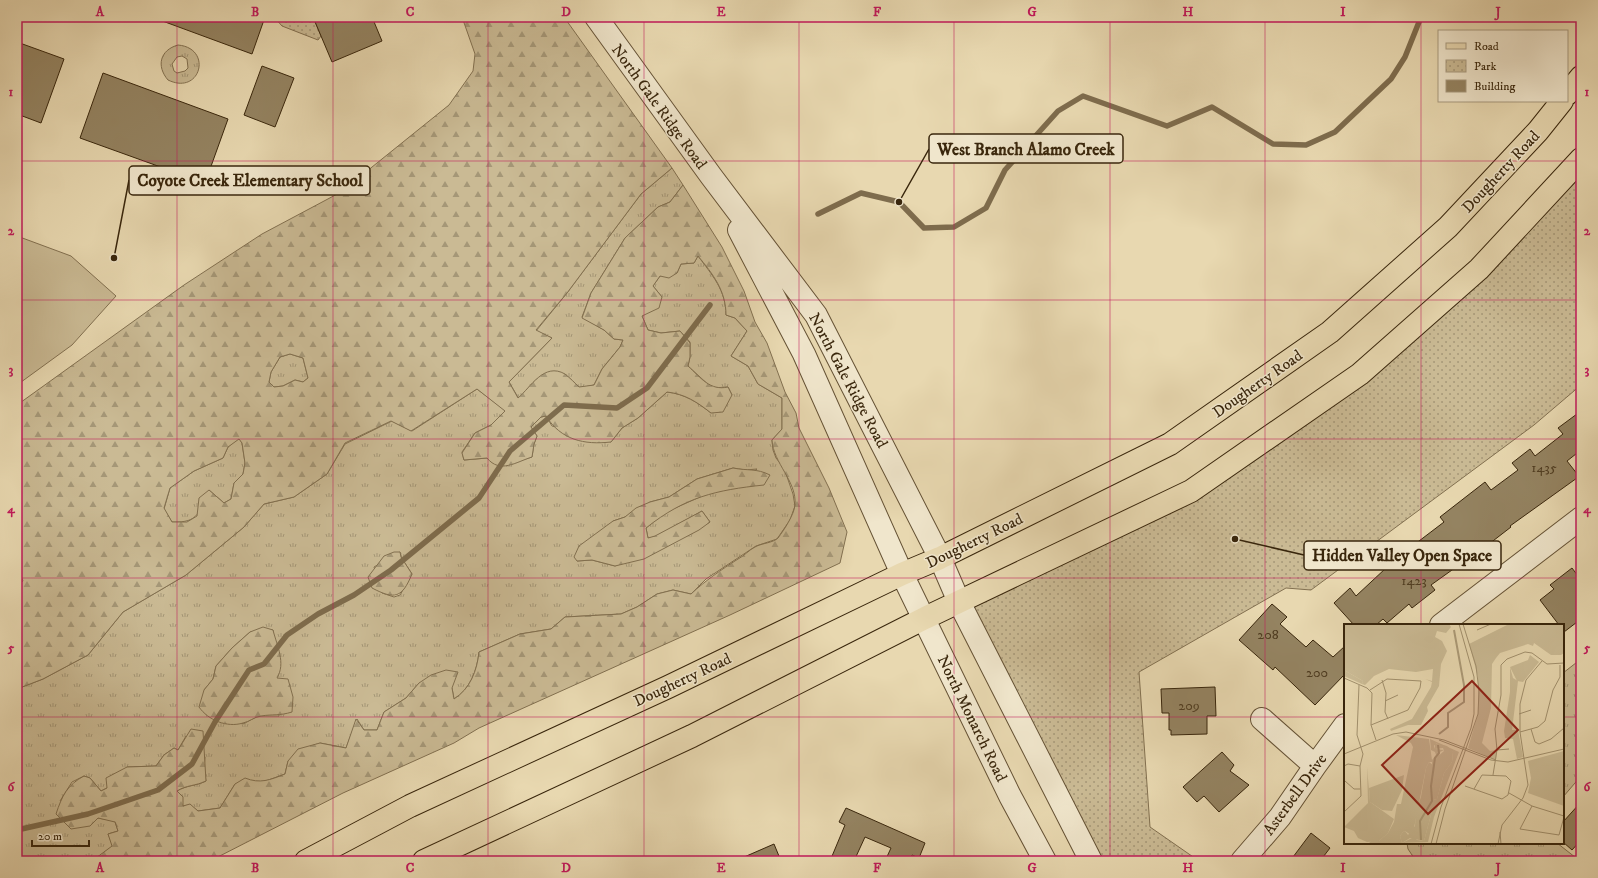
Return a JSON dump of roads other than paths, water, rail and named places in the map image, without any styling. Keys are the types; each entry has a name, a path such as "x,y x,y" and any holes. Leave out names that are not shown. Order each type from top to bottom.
{"main road":[{"path":"1568,93 1581,77"},
{"name":"Dougherty Road","path":"306,861 410,806 660,690 902,574 940,558 1170,444 1330,332 1448,228 1538,131 1561,102"},
{"path":"424,861 692,736 925,618 1191,491 1360,374 1479,269 1581,159"}],"street":[{"name":"North Gale Ridge Road","path":"596,17 711,176 816,315 940,558 959,602"},
{"name":"North Gale Ridge Road","path":"711,176 804,354 902,574"},
{"path":"1442,624 1581,518"},
{"name":"North Monarch Road","path":"902,574 925,618 1010,796 1045,861"},
{"path":"959,602 1091,861"},
{"path":"1262,719 1315,766"},
{"name":"Asterbell Drive","path":"1242,861 1280,818 1344,726"}],"waterway":[{"path":"818,214 861,193 899,202 924,228 954,227 986,208 1005,170 1058,111 1083,96 1167,126 1212,107 1273,144 1306,145 1335,132 1391,79 1405,57 1421,17"},
{"path":"17,830 88,814 158,790 192,764 215,722 249,670 264,664 287,635 318,614 354,595 391,570 479,498 510,451 564,405 617,408 647,388 710,305"}],"place":[{"name":"West Branch Alamo Creek","path":"899,202"},
{"name":"Coyote Creek Elementary School","path":"114,258"},
{"name":"Hidden Valley Open Space","path":"1235,539"}]}
